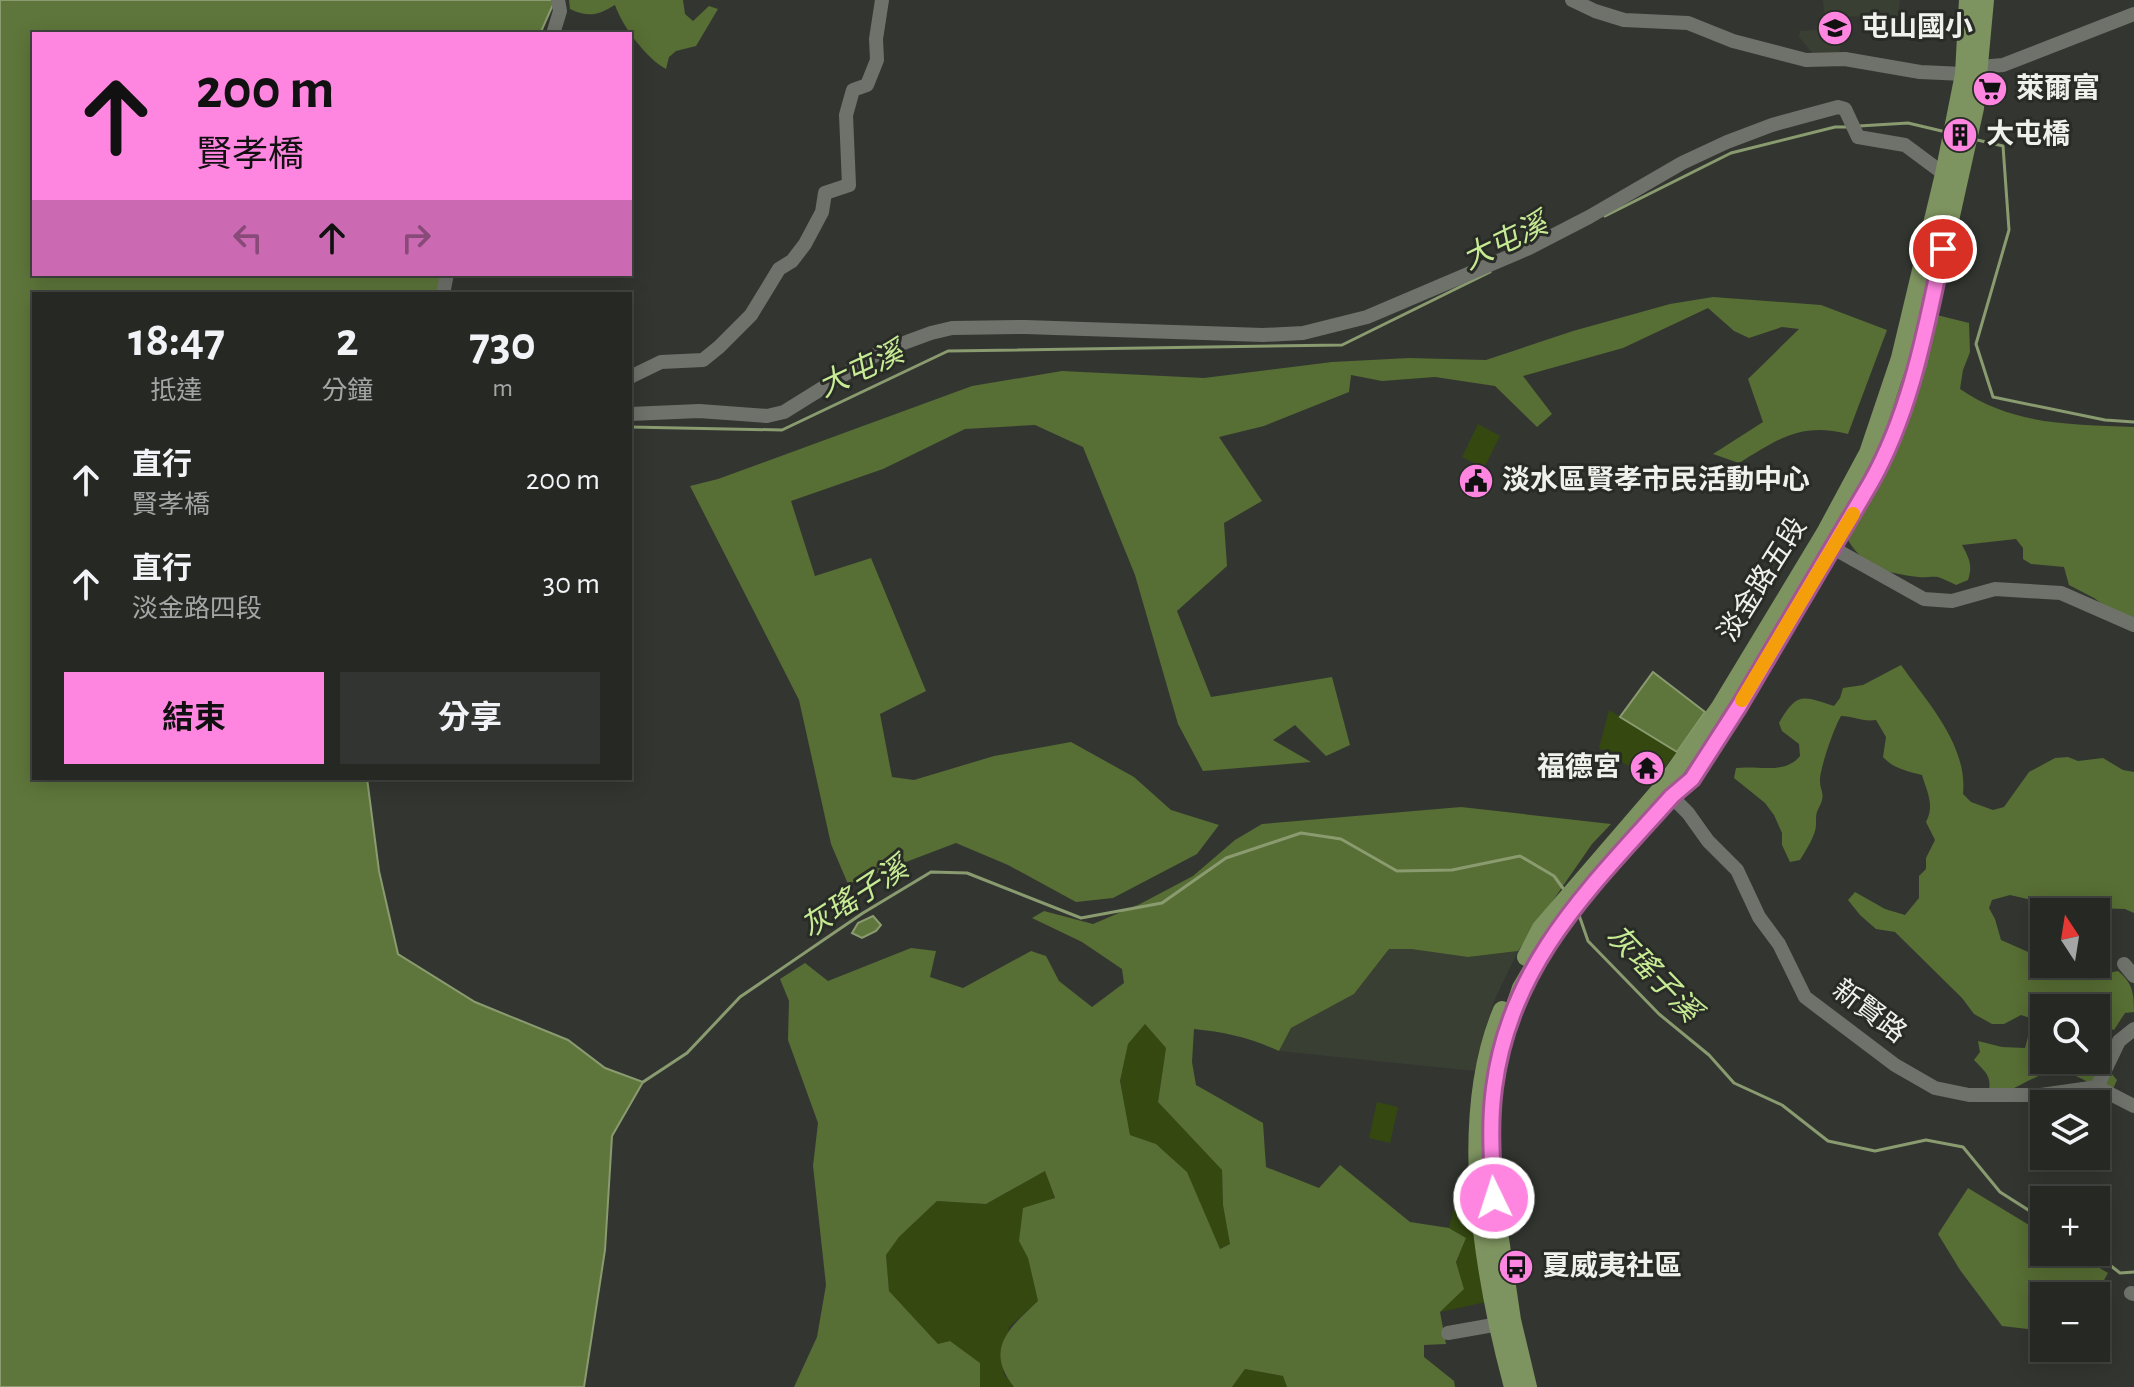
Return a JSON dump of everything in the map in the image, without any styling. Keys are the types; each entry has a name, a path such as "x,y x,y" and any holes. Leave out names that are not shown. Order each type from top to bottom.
{"main road":[{"path":"1968,0 1972,70"},
{"path":"1951,165 1966,108 1985,0"},
{"name":"淡金路五段","path":"1585,884 1630,822 1667,792 1827,544 1868,453 1900,358 1951,165"},
{"path":"1528,1387 1512,1320 1494,1198 1490,1140 1494,1088 1503,1040 1521,988 1561,913 1667,792"},
{"path":"1513,1387 1489,1278 1480,1198 1478,1112 1491,1037 1541,928 1561,913"}],"street":[{"path":"554,32 560,11 558,0"},
{"path":"632,376 661,362 703,360 719,347 751,315 779,269 792,261 805,244 822,212 825,193 849,185 846,115 853,90 867,85 877,60 876,39 882,0"},
{"path":"1572,0 1624,20 1688,23 1733,41 1806,60 1845,59 1920,72 2003,65 2134,14"},
{"path":"632,414 699,411 767,416 784,412 882,351 952,328 1025,327 1263,335 1303,333 1367,317 1529,248 1682,163 1727,142 1772,125 1838,107 1845,109 1858,137 1905,145 1951,165"},
{"path":"1827,544 1924,599 1952,601 1995,589 2061,593 2134,625"},
{"name":"新賢路","path":"1667,792 1737,870 1759,917 1779,944 1805,997 1895,1065 1935,1088 1969,1095 2041,1095 2097,1087"},
{"path":"2124,964 2134,976"},
{"path":"2134,1029 2119,1041 2097,1087 2134,1106"},
{"path":"1448,1333 1499,1324"}],"shaded area":[{"path":"0,0 555,0 541,32 32,32 32,276 449,276 447,292 32,292 32,780 367,780 379,871 398,954 475,1002 568,1040 605,1068 643,1082 612,1136 605,1250 584,1387 0,1387"},
{"path":"569,0 683,0 685,14 693,21 709,6 718,9 696,46 676,51 669,57 666,69 636,41 615,5 588,14 570,9"},
{"name":"屯山國小","path":"1823,0 1900,0 1898,19 1845,16 1839,55 1815,56 1799,37 1800,31 1826,29"},
{"path":"1713,297 1821,305 1887,330 1848,434 1817,430 1790,435 1739,463 1713,454 1763,422 1748,379 1799,329 1782,327 1749,338 1734,331 1708,308 1623,348 1523,376 1552,414 1537,427 1495,386 1435,377 1382,381 1351,375 1349,392 1264,426 1219,437 1262,501 1224,523 1227,566 1177,611 1211,697 1332,677 1350,745 1326,756 1295,725 1273,740 1311,762 1203,771 1178,724 1135,575 1083,447 1035,425 965,429 883,469 791,501 815,576 871,558 926,691 880,714 892,777 914,780 994,756 1071,742 1134,777 1171,810 1219,825 1197,854 1113,898 1076,902 1008,865 956,843 848,884 831,844 799,700 690,486 718,479 972,386 1062,371 1204,378 1332,362 1409,358 1486,360 1573,331 1670,304"},
{"path":"1933,314 1969,323 1970,352 1960,389 1980,401 2044,421 2134,427 2134,624 2069,585 2064,567 2031,564 2023,559 2023,548 2016,539 1962,545 1970,562 1970,570 1968,580 1956,585 1938,577 1907,575 1878,568 1862,557 1848,540 1903,419"},
{"path":"1478,424 1500,436 1484,468 1462,457"},
{"path":"1901,665 1952,741 1963,776 1963,794 1971,802 1993,810 2004,807 2029,772 2055,758 2068,757 2078,761 2103,758 2123,770 2134,772 2134,913 2110,909 2110,898 2030,900 2010,895 1992,900 1989,908 2001,940 2030,953 2030,978 2110,978 2110,973 2118,971 2130,984 2134,1012 2125,1013 2114,1030 2110,1028 2110,994 2030,994 2030,1018 2021,1015 2004,1024 1992,1024 1974,1014 1962,998 1895,932 1876,929 1848,900 1855,892 1885,909 1905,915 1919,898 1919,876 1926,869 1926,858 1935,840 1926,822 1930,804 1922,775 1896,767 1883,757 1886,737 1876,720 1841,716 1822,768 1822,798 1816,814 1815,831 1800,860 1790,862 1774,815 1765,803 1734,778 1736,768 1779,767 1794,762 1800,756 1799,744 1782,731 1779,723 1791,705 1808,699 1834,706 1843,688 1863,685"},
{"path":"1653,672 1705,712 1677,752 1620,717"},
{"path":"1609,710 1677,752 1653,781 1599,748"},
{"path":"1461,807 1611,824 1592,844 1518,951 1468,957 1389,949 1354,994 1291,1028 1279,1051 1238,1036 1194,1029 1192,1062 1196,1085 1263,1123 1266,1167 1319,1188 1340,1165 1410,1222 1449,1228 1466,1238 1456,1262 1464,1289 1440,1312 1446,1344 1424,1345 1424,1357 1454,1381 1455,1387 1287,1387 1283,1376 1245,1369 1232,1387 1014,1387 1005,1374 1001,1350 1010,1330 1038,1301 1028,1258 1019,1241 1023,1208 1055,1198 1045,1171 986,1204 937,1201 899,1237 886,1255 889,1291 938,1344 950,1341 980,1363 980,1387 794,1387 817,1337 826,1285 813,1166 818,1123 788,1040 789,1001 780,979 805,963 828,981 911,948 936,951 930,977 963,988 1031,951 1046,956 1059,981 1092,1007 1124,983 1122,969 1082,942 1032,918 1044,911 1093,924 1193,876 1235,840 1262,824","holes":["1145,1024 1166,1048 1158,1102 1222,1170 1223,1205 1230,1244 1220,1249 1187,1172 1156,1144 1130,1135 1120,1081 1128,1044"]},
{"path":"873,916 881,925 876,931 862,938 852,933 858,923"},
{"path":"1389,949 1468,957 1518,951 1493,1003 1475,1071 1279,1051 1291,1028 1354,994"},
{"path":"1145,1024 1166,1048 1158,1102 1222,1170 1223,1205 1230,1244 1219,1249 1186,1171 1156,1144 1130,1135 1120,1081 1128,1044"},
{"path":"2030,1029 2030,1074 2046,1074 2006,1091 1988,1094 1989,1078 1974,1060 1980,1052 1978,1041 2025,1048"},
{"path":"2110,1072 2117,1080 2112,1091 2068,1074"},
{"path":"1377,1102 1398,1107 1390,1143 1369,1138"},
{"path":"1045,1171 1055,1199 1019,1240 1028,1258 1038,1301 1009,1327 1003,1373 1014,1387 980,1387 979,1363 938,1344 889,1291 886,1255 899,1237 937,1201 986,1204"},
{"path":"1968,1188 2030,1226 2030,1266 2096,1266 2108,1273 2103,1282 2030,1282 2030,1329 2002,1326 1960,1270 1938,1234"},
{"path":"1471,1208 1486,1302 1440,1312 1464,1289 1456,1262 1466,1238 1449,1228 1453,1210"},
{"path":"1245,1369 1283,1376 1287,1387 1232,1387"}],"waterway":[{"name":"大屯溪","path":"1859,126 1908,123 1946,132"},
{"name":"大屯溪","path":"1605,216 1731,153 1835,127 1848,127"},
{"name":"大屯溪","path":"1973,139 2003,146 2009,230 1976,344 1993,397 2105,420 2134,422"},
{"name":"大屯溪","path":"632,427 782,430 948,351 1342,345 1490,272"},
{"name":"灰瑤子溪","path":"643,1082 687,1053 740,997 863,913 931,872 967,873 1081,918 1162,903 1226,858 1301,833 1341,839 1397,871 1452,870 1520,856 1554,876 1565,891"},
{"name":"灰瑤子溪","path":"1579,915 1588,941 1659,1014 1709,1055 1734,1083 1782,1105 1828,1141 1875,1151 1926,1140 1963,1147 2000,1192 2030,1211"},
{"name":"灰瑤子溪","path":"2110,1265 2120,1273 2134,1272"}],"slow traffic":[{"path":"1742,700 1853,514"}],"place":[{"name":"屯山國小","path":"1835,28"},
{"name":"萊爾富","path":"1990,89"},
{"name":"大屯橋","path":"1960,135"},
{"name":"淡水區賢孝市民活動中心","path":"1476,481"},
{"name":"福德宮","path":"1647,768"},
{"name":"夏威夷社區","path":"1516,1267"}],"route":[{"path":"1494,1198 1490,1140 1494,1088 1503,1040 1521,988 1564,920 1590,888 1672,796 1692,779 1834,548 1882,463 1918,364 1943,249"}]}
